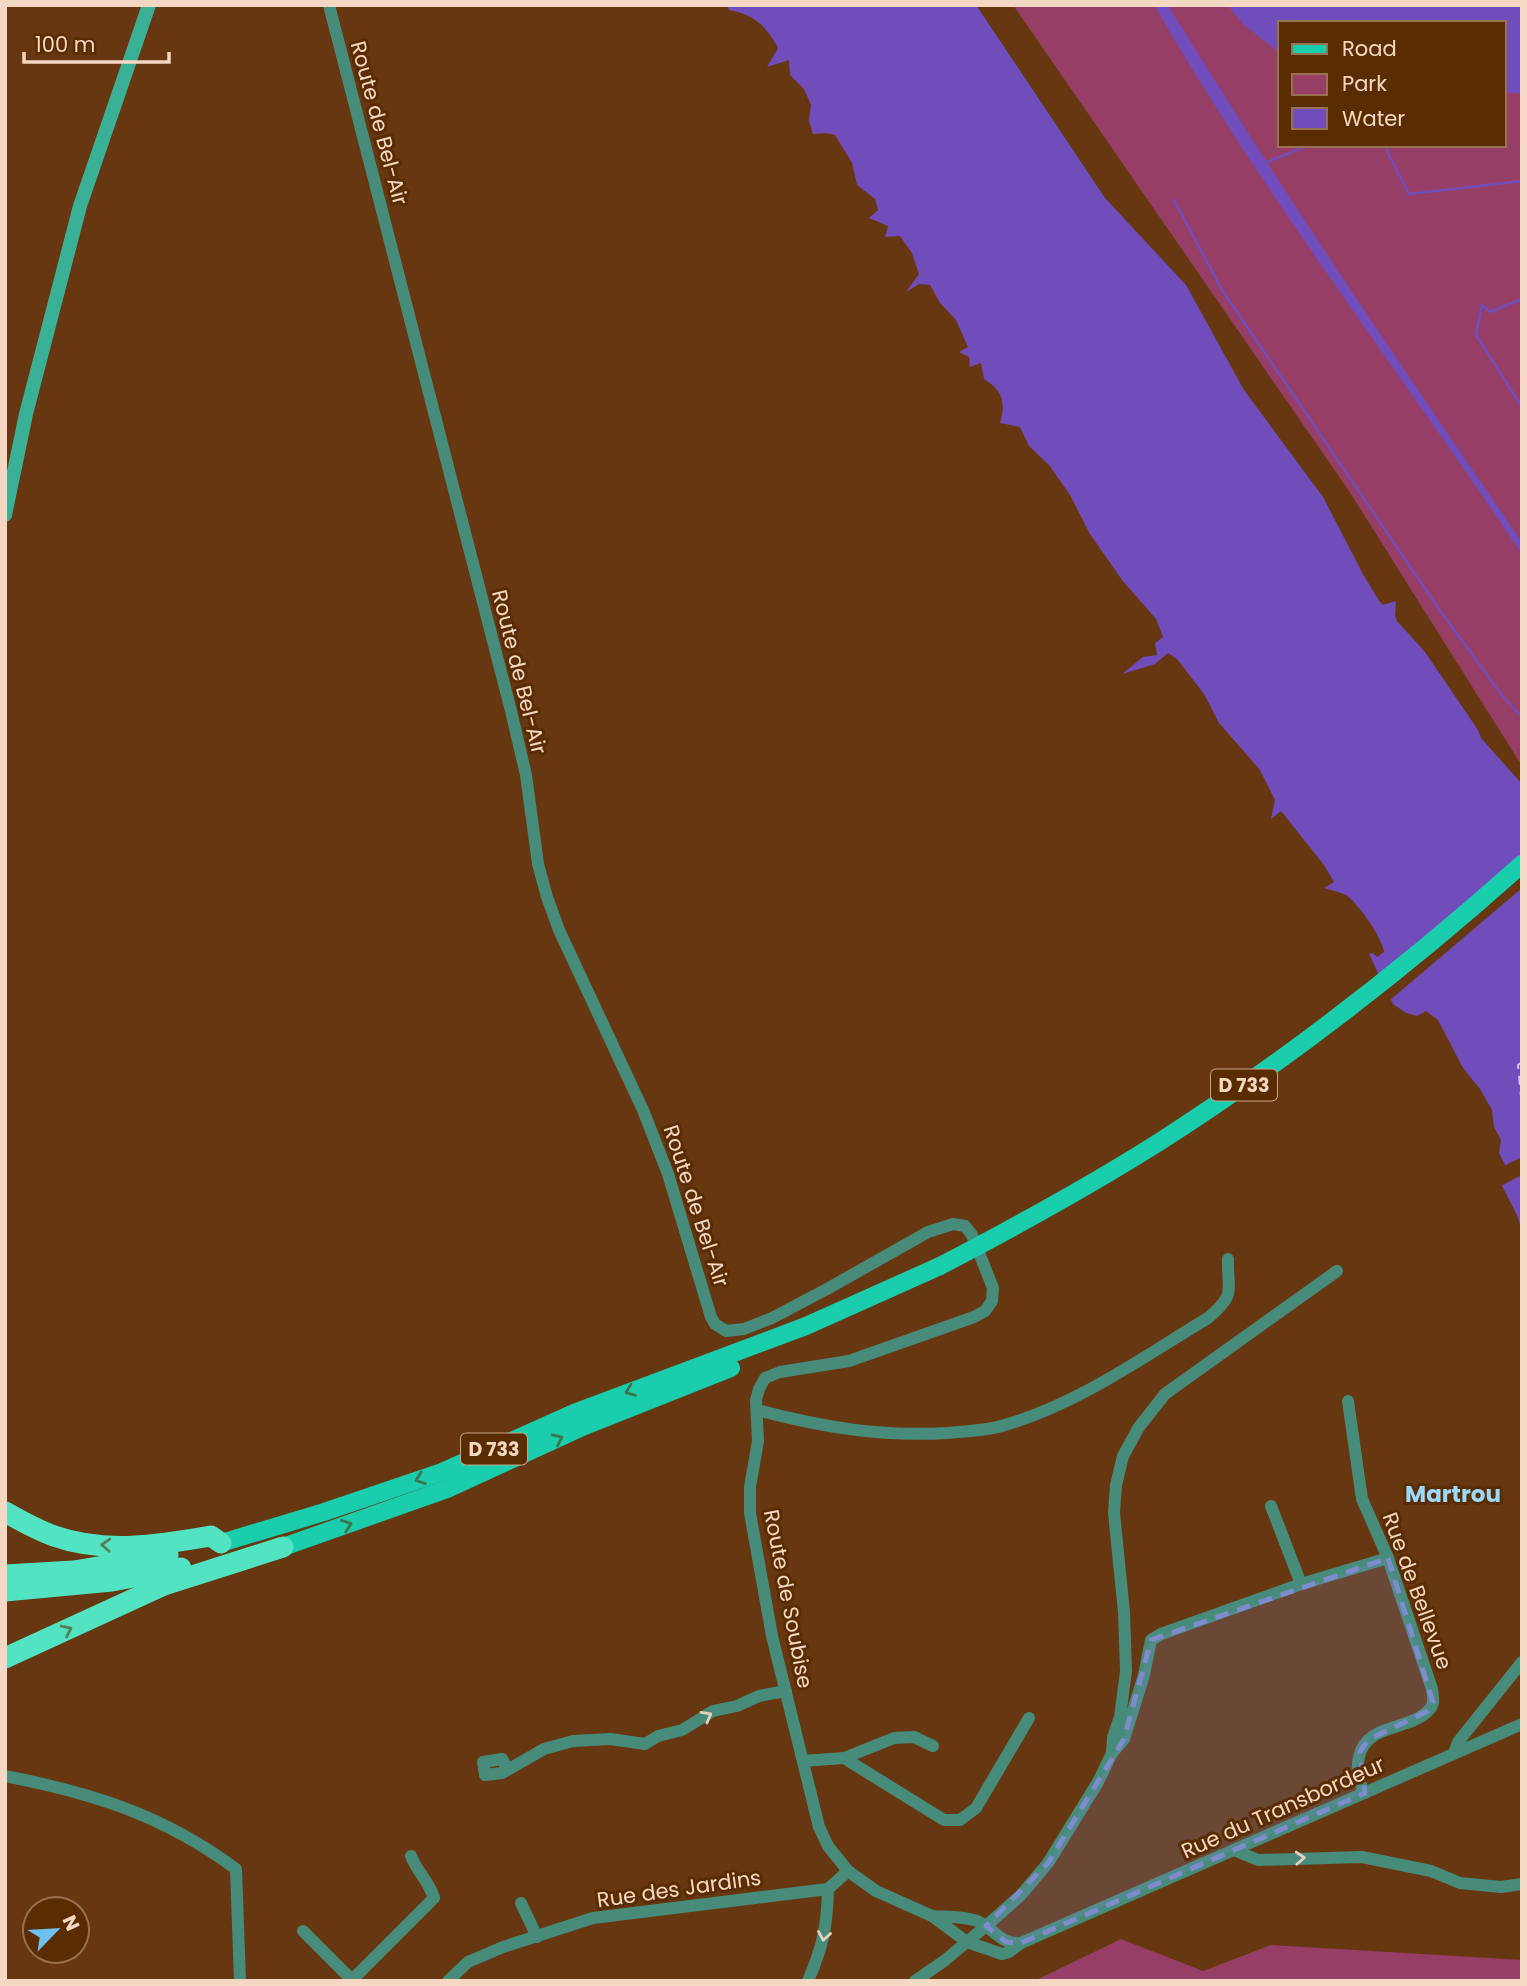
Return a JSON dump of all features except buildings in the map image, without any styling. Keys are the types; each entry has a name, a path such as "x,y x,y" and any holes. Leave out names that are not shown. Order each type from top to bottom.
{"highway":[{"path":"5,1512 53,1536 83,1543 141,1546 211,1536 221,1543"},
{"name":"D 733","path":"5,1575 74,1571 116,1565 221,1543"},
{"path":"5,1658 164,1585 283,1547"},
{"name":"D 733","path":"5,1591 112,1581 283,1547"}],"main road":[{"path":"5,515 26,414 80,206 151,5"},
{"name":"D 733","path":"221,1543 442,1472 574,1413 806,1326 942,1271 1112,1171 1258,1076 1392,975 1522,864"},
{"name":"D 733","path":"283,1547 447,1489 580,1428 804,1338 1037,1227 1164,1152 1269,1082 1404,979 1522,879"}],"street":[{"name":"Route de Bel-Air","path":"328,5 514,724 526,775 538,864 547,897 559,930 643,1110 668,1174 711,1317 721,1329"},
{"name":"Route de Soubise","path":"721,1329 733,1331 772,1318 928,1232 953,1224 965,1226 972,1235 993,1288 992,1301 985,1311 937,1332 849,1361 794,1368 770,1376 761,1383 756,1400 758,1441 750,1487 750,1513 772,1636 819,1827 828,1846 848,1871"},
{"path":"757,1410 806,1423 891,1435 987,1430 1007,1425 1046,1411 1089,1389 1208,1318 1222,1306 1231,1290 1228,1259"},
{"path":"1112,1753 1126,1671 1124,1612 1114,1513 1116,1485 1123,1456 1139,1427 1165,1394 1337,1271"},
{"name":"Rue de Bellevue","path":"1348,1401 1362,1499 1388,1558 1432,1689 1433,1702 1428,1711 1368,1740 1360,1752 1357,1768 1365,1793"},
{"path":"1272,1506 1301,1584"},
{"path":"915,1981 967,1942 1021,1895 1048,1863 1098,1782 1112,1753 1124,1739 1144,1675 1151,1640 1161,1634 1301,1584 1388,1558"},
{"path":"1454,1753 1458,1742 1522,1662"},
{"path":"507,1768 544,1749 573,1741 610,1739 645,1744 658,1736 682,1730 713,1711 786,1691"},
{"path":"844,1758 944,1820 960,1820 976,1808 1029,1718"},
{"name":"Rue du Transbordeur","path":"848,1871 876,1891 932,1916 967,1942 1002,1954 1021,1943 1522,1724"},
{"path":"803,1761 844,1758 894,1738 914,1737 933,1746"},
{"path":"5,1776 89,1795 136,1811 167,1825 236,1869 240,1981"},
{"path":"1234,1850 1258,1860 1362,1857 1431,1871 1460,1883 1501,1887 1522,1884"},
{"path":"303,1931 353,1980 434,1898 430,1883 417,1871 411,1856"},
{"path":"808,1981 822,1948 828,1889 848,1871"},
{"name":"Rue des Jardins","path":"449,1981 468,1962 503,1947 593,1918 828,1889"},
{"path":"521,1903 537,1937"},
{"name":"Rue du Transbordeur","path":"932,1916 973,1920 986,1926 1006,1942 1021,1943"}],"highlighted area":[{"path":"1388,1558 1433,1702 1428,1711 1368,1740 1360,1752 1365,1793 1021,1943 1006,1942 986,1926 1048,1863 1124,1739 1151,1640"}],"green space":[{"path":"1013,5 1522,5 1522,766 1349,491"},
{"path":"1121,1939 1203,1971 1271,1945 1522,1960 1522,1981 1034,1981"}],"water":[{"path":"727,5 976,5 1105,198 1186,285 1244,390 1323,497 1380,602 1383,605 1396,601 1397,621 1425,652 1481,738 1522,784 1522,1231 1500,1182 1510,1175 1499,1153 1501,1140 1494,1127 1492,1110 1463,1068 1438,1020 1426,1011 1417,1016 1406,1013 1393,1004 1369,954 1373,953 1377,957 1384,952 1375,930 1346,895 1324,888 1334,882 1324,865 1281,811 1271,819 1275,800 1260,770 1219,723 1204,694 1177,659 1168,653 1155,664 1122,674 1143,657 1157,655 1155,643 1163,637 1156,619 1122,580 1090,534 1070,495 1049,465 1029,446 1020,427 1000,423 1003,403 999,393 984,379 981,363 970,367 969,357 959,352 968,347 956,320 940,303 930,285 919,284 906,292 919,274 912,253 900,236 885,237 888,226 869,218 878,210 875,199 857,185 852,163 835,135 813,134 809,121 811,105 804,89 790,75 789,60 767,67 778,48 774,40 753,18 729,10"},
{"path":"1154,5 1168,5 1297,209 1522,542 1522,554 1286,214 1196,76"},
{"path":"1227,5 1522,5 1522,93 1506,93 1506,21 1278,21 1278,51 1244,25"}],"pier":[{"path":"1522,854 1522,888 1389,1001 1383,988 1477,894"},
{"path":"1522,1157 1522,1175 1499,1187 1497,1180 1505,1174 1502,1167"}],"waterway":[{"path":"1267,162 1304,147"},
{"path":"1385,147 1409,194 1522,181"},
{"path":"1174,200 1222,290 1441,612 1504,698 1522,717"},
{"path":"1522,299 1490,312 1482,305 1476,335 1522,407"}],"ferry route":[{"path":"1522,1062 1518,1065 1522,1108"}],"district":[{"name":"Martrou","path":"1453,1494"}]}
